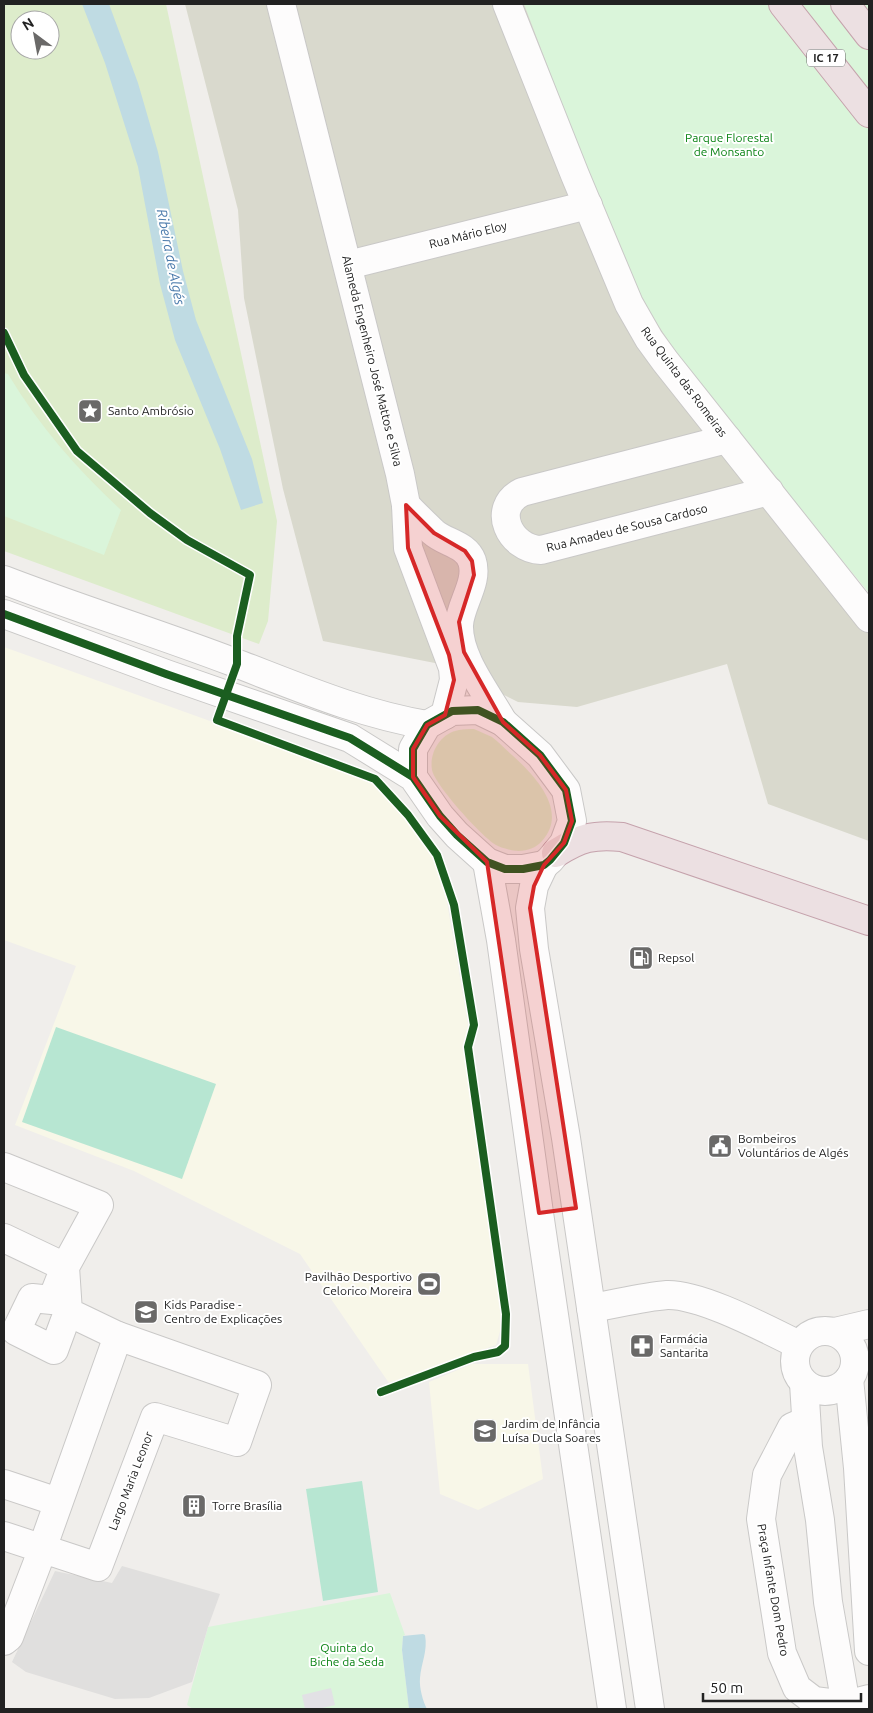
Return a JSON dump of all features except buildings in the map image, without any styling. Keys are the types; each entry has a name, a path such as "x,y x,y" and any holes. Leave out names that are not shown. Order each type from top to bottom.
{"highway":[{"name":"IC 17","path":"783,4 869,113"},
{"path":"845,4 869,35"},
{"path":"550,859 571,844 588,838 602,835 622,837 869,921"}],"street":[{"name":"Alameda Engenheiro José Mattos e Silva","path":"281,4 394,450 406,505 408,548 453,668 454,680 436,720"},
{"name":"Rua Quinta das Romeiras","path":"507,4 638,323 665,361 869,618"},
{"name":"Rua Mário Eloy","path":"348,265 588,205"},
{"name":"Rua Amadeu de Sousa Cardoso","path":"727,439 522,492 514,496 509,506 506,515 508,528 513,538 530,550 541,550 769,492"},
{"path":"406,505 434,533 466,551 472,561 474,575 459,622 464,652 470,666 503,722 540,756 566,790 572,821 564,843 550,859 534,886 530,908 534,949 566,1138 650,1709"},
{"path":"4,580 70,606 232,662 304,690 396,720 436,720"},
{"path":"425,591 437,599 448,599 468,593"},
{"path":"4,614 166,674 350,738 414,777 440,816 487,862 505,869 523,869 550,859"},
{"path":"414,777 413,749 436,720 452,711 478,710 503,722"},
{"path":"487,862 502,940 529,1144 612,1709"},
{"path":"529,1144 566,1138"},
{"path":"4,1167 99,1205 65,1267 52,1300 32,1298 16,1331 54,1350 68,1312 65,1267"},
{"path":"539,1212 576,1208"},
{"path":"4,1238 65,1267"},
{"path":"591,1308 667,1295 688,1297 743,1318 799,1345"},
{"name":"Largo Maria Leonor","path":"4,1536 98,1567 155,1417 237,1442 256,1385 118,1336 68,1312"},
{"path":"834,1332 869,1324"},
{"path":"858,1364 836,1389 826,1391 813,1388 804,1383 795,1367 795,1355 799,1345 811,1334 824,1330 834,1332 844,1338 851,1346 858,1364 858,1468 869,1651"},
{"path":"4,1641 8,1637 37,1564 118,1336"},
{"name":"Praça Infante Dom Pedro","path":"804,1383 808,1447 820,1520 828,1602 858,1702 814,1702 797,1688 782,1653 761,1519 767,1475 792,1427 806,1421"},
{"path":"4,1484 58,1502"}],"highlighted area":[{"path":"406,505 434,533 465,551 472,561 474,575 459,622 464,652 503,722 540,755 566,790 572,821 564,843 544,865 534,886 530,908 576,1208 539,1213 487,862 440,816 413,777 413,749 427,725 445,715 454,680 449,655 408,548"}],"shaded area":[{"path":"185,4 651,4 633,230 869,623 869,841 768,804 727,664 577,707 518,702 445,665 323,641 283,489 244,298 238,210"},
{"path":"4,647 374,780 398,805 436,859 443,879 468,1024 465,1047 503,1321 496,1345 389,1383 300,1254 134,1171 15,1125 76,966 4,940"},
{"name":"Jardim de Infância Luísa Ducla Soares","path":"472,1364 528,1364 543,1479 478,1510 440,1494 429,1382"},
{"path":"122,1566 220,1594 192,1682 149,1698 115,1699 26,1672 12,1662 55,1571 112,1583"},
{"path":"331,1688 335,1705 318,1709 305,1709 302,1695"}],"green space":[{"path":"4,4 166,4 277,521 268,621 259,644 4,551"},
{"name":"Parque Florestal de Monsanto","path":"524,4 869,4 869,593 751,450 674,349 648,310 587,170"},
{"path":"4,373 8,374 60,446 89,479 121,510 104,555 4,516"},
{"path":"474,729 500,743 530,773 546,795 552,818 549,830 542,841 534,847 516,851 496,845 460,810 435,777 432,770 432,757 434,750 442,739 453,732"},
{"path":"56,1027 216,1084 182,1179 22,1122"},
{"path":"362,1481 378,1592 323,1601 306,1489"},
{"name":"Quinta do Biche da Seda","path":"390,1593 405,1635 403,1636 402,1650 409,1709 193,1709 187,1705 208,1627"}],"water":[{"name":"Ribeira de Algés","path":"82,4 109,4 138,83 158,152 183,271 196,320 252,459 263,503 241,510 220,449 175,340 160,284 138,167 105,63"},
{"path":"425,1635 426,1646 420,1682 427,1709 409,1709 402,1650 403,1636"}],"cycle path":[{"path":"4,333 24,375 77,451 150,513 187,540 250,575 237,636 237,664 217,720 375,779 408,815 437,855 454,905 474,1025 468,1047 506,1314 505,1346 498,1352 474,1357 381,1392"},
{"path":"4,614 166,674 350,738 413,777 440,816 457,835 487,862 505,869 523,869 544,865 564,843 572,821 566,790 540,755 503,722 478,710 452,711 427,725 413,749 413,777"}],"place":[{"name":"Santo Ambrósio","path":"90,411"},
{"name":"Repsol","path":"641,958"},
{"name":"Bombeiros Voluntários de Algés","path":"720,1146"},
{"name":"Pavilhão Desportivo Celorico Moreira","path":"429,1284"},
{"name":"Kids Paradise - Centro de Explicações","path":"146,1312"},
{"name":"Farmácia Santarita","path":"642,1346"},
{"name":"Jardim de Infância Luísa Ducla Soares","path":"485,1431"},
{"name":"Torre Brasília","path":"194,1506"}]}
